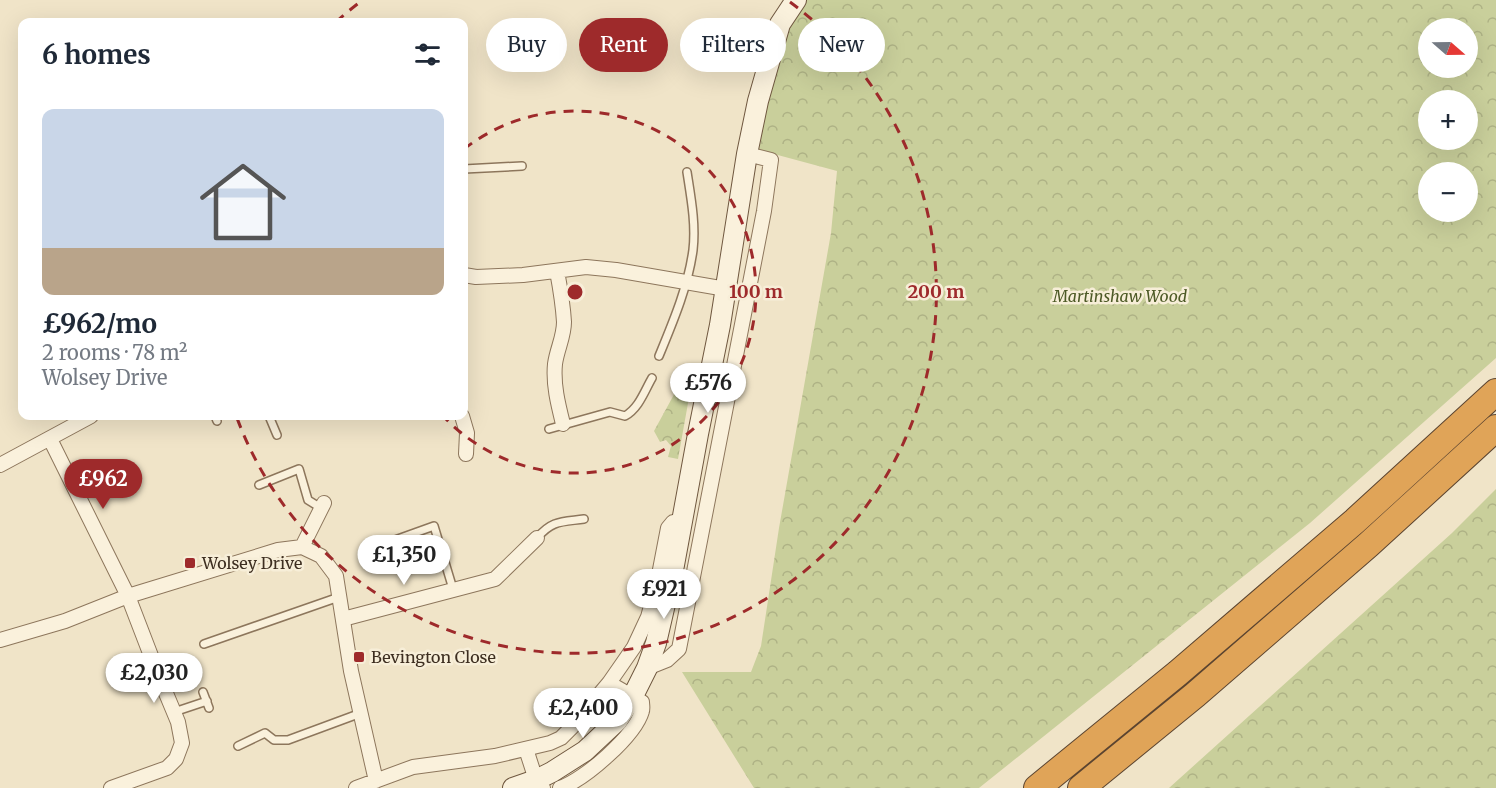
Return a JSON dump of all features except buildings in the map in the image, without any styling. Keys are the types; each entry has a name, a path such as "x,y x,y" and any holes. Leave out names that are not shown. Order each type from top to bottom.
{"highway":[{"path":"1037,788 1178,673 1328,544 1496,392"},
{"path":"1081,788 1351,560 1496,428"}],"street":[{"path":"513,788 540,784 552,772 585,751 617,721 647,669 656,643 674,565 720,325 747,154 758,101 780,24 795,0"},
{"path":"647,669 667,660 679,649 764,211 771,160 747,154"},
{"path":"468,276 523,274 586,267 726,289"},
{"path":"557,271 564,323 556,362 555,380 563,424"},
{"path":"0,465 84,420"},
{"path":"463,420 467,432 466,454"},
{"path":"50,439 128,596 178,722 182,743 176,759 167,768 111,788"},
{"path":"302,547 323,505"},
{"path":"356,788 413,766 495,756 561,738 609,683 634,647 648,616 668,528 673,522 681,523"},
{"path":"343,619 495,579 537,538"},
{"path":"0,640 65,621 128,596 278,550 302,547 321,556 336,576 351,671 376,781"},
{"path":"499,553 510,564"},
{"path":"560,788 593,769 630,733 643,710 642,702 609,683"},
{"path":"526,749 540,784"}],"lane":[{"path":"468,169 522,166"},
{"path":"659,356 678,309 693,250 694,219 687,172"},
{"path":"549,429 610,412 625,416 638,405 652,378"},
{"path":"271,420 277,435"},
{"path":"259,485 299,469 308,500 323,505"},
{"path":"537,538 545,528 554,523 584,519"},
{"path":"395,540 434,526 453,590"},
{"path":"204,644 339,597"},
{"path":"174,712 208,705 203,692"},
{"path":"238,746 265,733 274,740 288,740 361,713"}],"green space":[{"name":"Martinshaw Wood","path":"806,0 1496,0 1496,358 1310,523 979,788 754,788 682,672 751,672 761,646 779,528 831,233 837,171 759,150 772,72 786,72 786,18"},
{"path":"677,389 690,392 678,459 668,457 671,446 666,440 660,442 654,431"},
{"path":"1496,489 1496,788 1169,788 1452,533"}],"place":[{"name":"Wolsey Drive","path":"190,563"},
{"name":"Bevington Close","path":"359,657"}]}
